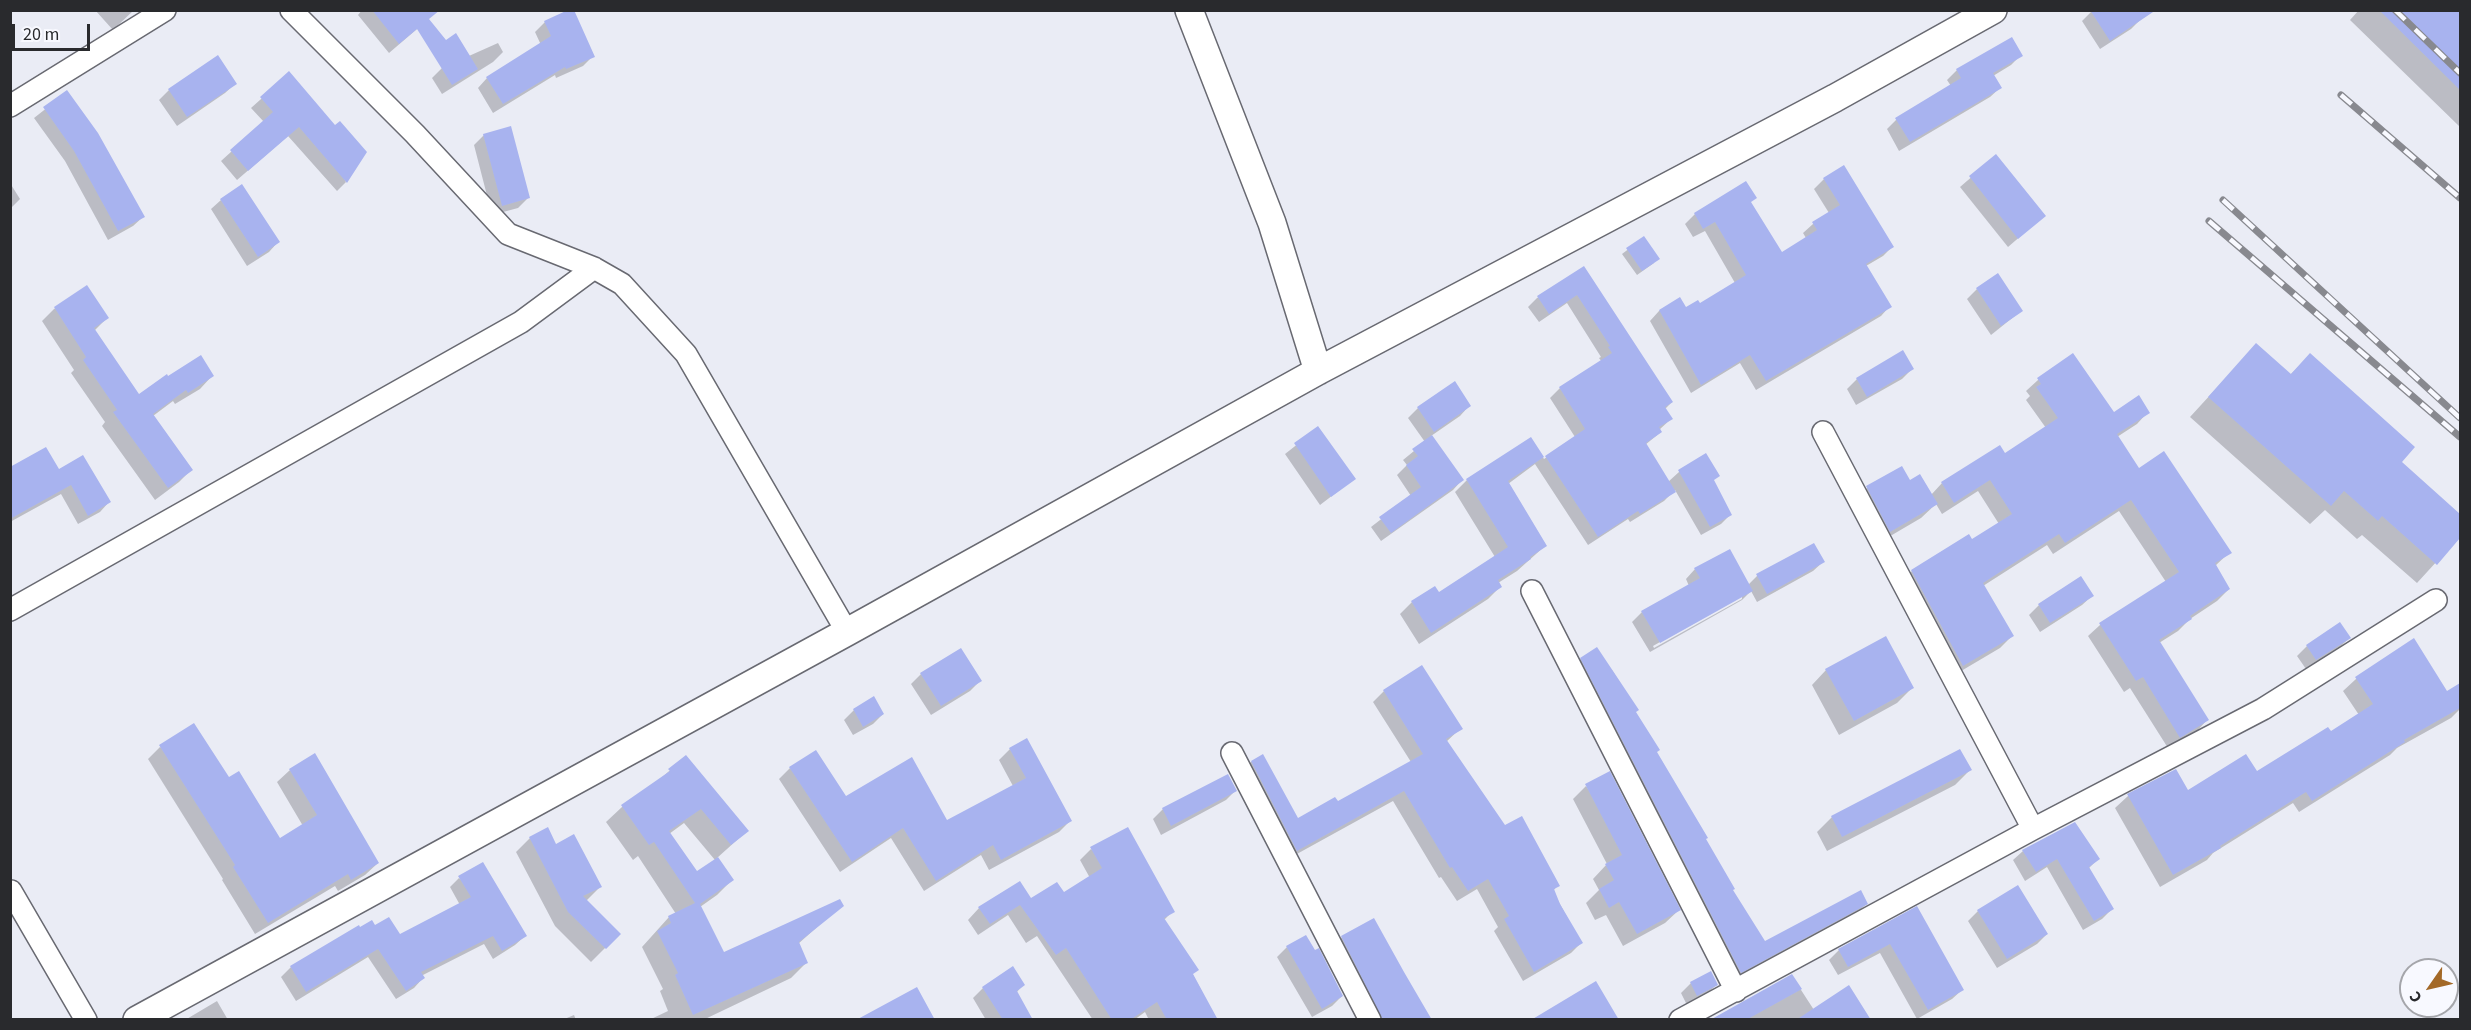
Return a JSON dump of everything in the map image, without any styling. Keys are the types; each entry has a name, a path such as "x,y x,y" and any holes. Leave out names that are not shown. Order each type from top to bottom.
{"street":[{"path":"10,106 165,10"},
{"path":"291,10 415,134 508,234 594,268 622,284 686,354 847,632"},
{"path":"1190,10 1272,223 1318,371"},
{"path":"137,1020 847,632 1318,371 1836,98 1993,10"},
{"path":"10,610 521,322 594,268"},
{"path":"1823,432 2033,829"},
{"path":"1532,591 1736,991"},
{"path":"1680,1020 2033,829 2263,709 2436,600"},
{"path":"1232,753 1370,1020"},
{"path":"10,891 86,1020"}],"building":[{"path":"372,10 440,10 429,19 446,40 456,33 478,69 452,85 417,29 399,44"},
{"path":"568,10 574,10 595,57 566,69 565,67 503,104 486,77 551,36 544,21"},
{"path":"2090,10 2156,10 2110,41"},
{"path":"2379,10 2460,10 2460,90"},
{"path":"2012,37 2023,56 1993,73 2002,88 1910,142 1895,118 1961,78 1956,69"},
{"path":"218,55 237,84 187,117 168,89"},
{"path":"289,71 335,125 340,121 367,152 347,183 299,127 248,171 230,150 273,112 260,97"},
{"path":"67,90 98,133 145,217 118,231 74,151 43,107"},
{"path":"511,126 530,198 502,206 483,134"},
{"path":"1996,154 2046,216 2018,239 1969,176"},
{"path":"1844,165 1894,247 1866,264 1892,307 1766,381 1750,355 1701,385 1659,310 1680,297 1686,307 1698,300 1700,303 1746,275 1715,222 1703,229 1694,213 1746,181 1757,198 1751,202 1782,252 1817,230 1812,222 1840,205 1823,178"},
{"path":"242,184 280,242 258,257 220,199"},
{"path":"1644,236 1660,259 1642,271 1626,248"},
{"path":"1584,266 1673,402 1665,407 1673,419 1659,427 1662,432 1646,443 1676,492 1640,514 1638,511 1598,537 1545,456 1585,429 1559,387 1612,353 1608,347 1610,346 1577,295 1549,314 1537,296"},
{"path":"1998,273 2023,311 2001,326 1976,288"},
{"path":"87,285 109,318 94,328 139,394 167,374 168,376 201,355 214,376 188,393 186,390 153,414 193,470 168,488 113,412 117,410 83,360 86,357 54,307"},
{"path":"2256,343 2291,374 2310,353 2415,447 2402,462 2460,514 2460,538 2437,565 2382,516 2378,521 2344,491 2331,506 2208,397"},
{"path":"1903,350 1914,369 1867,397 1856,378"},
{"path":"2073,353 2114,412 2139,395 2150,413 2117,434 2139,468 2164,451 2232,553 2215,563 2230,589 2190,616 2192,619 2159,640 2209,720 2180,738 2143,677 2136,681 2099,623 2179,572 2131,500 2065,543 2059,534 1983,583 2014,636 1963,666 1911,570 1969,534 1972,539 2012,514 1990,480 1954,503 1941,482 2000,445 2005,453 2058,418 2036,387 2041,384 2037,378"},
{"path":"1455,381 1471,406 1434,432 1417,407"},
{"path":"1318,426 1356,479 1331,497 1294,443"},
{"path":"1432,435 1464,480 1391,533 1379,517 1421,487 1406,465 1418,456 1412,449"},
{"path":"1531,437 1544,457 1508,481 1547,546 1498,580 1502,587 1431,633 1411,601 1435,586 1439,592 1508,547 1466,479"},
{"path":"46,447 59,469 83,455 111,502 88,516 71,485 10,519 10,467"},
{"path":"1706,453 1720,476 1714,480 1732,515 1710,527 1678,470"},
{"path":"1902,466 1910,480 1920,474 1938,504 1890,532 1866,486"},
{"path":"1814,543 1825,562 1767,594 1756,574"},
{"path":"1730,549 1753,591 1660,643 1641,611 1700,578 1694,568"},
{"path":"2081,576 2094,596 2050,623 2038,604"},
{"path":"2340,622 2351,638 2316,660 2306,645"},
{"path":"1886,636 1914,688 1854,721 1825,669"},
{"path":"2414,638 2447,691 2460,683 2460,708 2404,740 2405,742 2312,801 2306,792 2220,846 2221,848 2173,875 2127,794 2176,769 2188,790 2246,754 2257,771 2328,727 2331,731 2373,704 2355,677"},
{"path":"1597,647 1639,710 1636,712 1660,750 1657,752 1708,838 1706,839 1735,889 1733,890 1765,941 1861,890 1868,904 1741,973 1580,658"},
{"path":"961,648 982,681 941,706 920,673"},
{"path":"1422,665 1463,729 1446,739 1505,825 1522,816 1560,886 1554,889 1560,904 1583,943 1534,972 1504,919 1509,916 1488,879 1468,891 1452,867 1450,868 1404,791 1297,851 1251,761 1263,754 1298,818 1335,797 1338,801 1423,754 1383,690"},
{"path":"874,696 884,714 863,727 853,709"},
{"path":"194,723 229,777 239,771 280,838 317,815 289,769 315,753 379,863 351,880 348,874 268,923 233,867 235,865 159,745"},
{"path":"1027,738 1072,821 1001,860 993,845 936,881 903,828 852,862 789,767 816,750 846,796 912,757 947,820 1026,778 1009,748"},
{"path":"1960,749 1972,770 1842,837 1831,816"},
{"path":"686,755 749,831 731,845 701,809 669,831 697,871 718,857 734,880 700,904 724,952 840,899 844,906 799,942 808,963 693,1015 675,975 678,973 657,931 671,923 668,916 695,903 654,842 649,845 621,805 670,771 668,769"},
{"path":"1610,771 1681,910 1637,934 1619,902 1609,908 1599,889 1614,880 1605,864 1622,855 1585,784"},
{"path":"1228,774 1237,791 1171,826 1162,808"},
{"path":"2075,822 2100,859 2089,867 2114,909 2094,921 2057,859 2036,872 2022,850"},
{"path":"548,827 556,844 574,834 602,887 583,896 621,934 606,949 568,912 529,837"},
{"path":"1128,827 1175,912 1164,918 1199,970 1193,974 1218,1020 1167,1020 1157,1002 1130,1020 1112,1020 1066,948 1056,955 1020,905 990,924 978,907 1020,881 1031,898 1057,882 1064,892 1102,868 1090,847"},
{"path":"483,862 527,936 502,951 493,936 421,972 425,978 406,991 378,949 306,992 290,966 359,925 360,927 372,920 375,925 389,917 400,934 471,897 458,876"},
{"path":"2018,885 2048,934 2007,959 1977,910"},
{"path":"1917,906 1964,990 1928,1010 1890,944 1848,967 1838,949"},
{"path":"1374,918 1432,1020 1383,1020 1341,936"},
{"path":"1306,935 1315,950 1319,948 1343,996 1322,1009 1286,946"},
{"path":"1013,966 1025,985 1017,991 1033,1020 1003,1020 982,987"},
{"path":"1711,971 1718,985 1697,996 1690,982"},
{"path":"1792,974 1802,989 1746,1020 1710,1020"},
{"path":"1596,981 1619,1020 1531,1020"},
{"path":"1849,985 1871,1020 1796,1020"},
{"path":"917,987 935,1020 856,1020"}],"railway":[{"path":"2395,10 2460,73"},
{"path":"2341,95 2460,198"},
{"path":"2223,200 2460,418"},
{"path":"2209,221 2460,437"}]}
